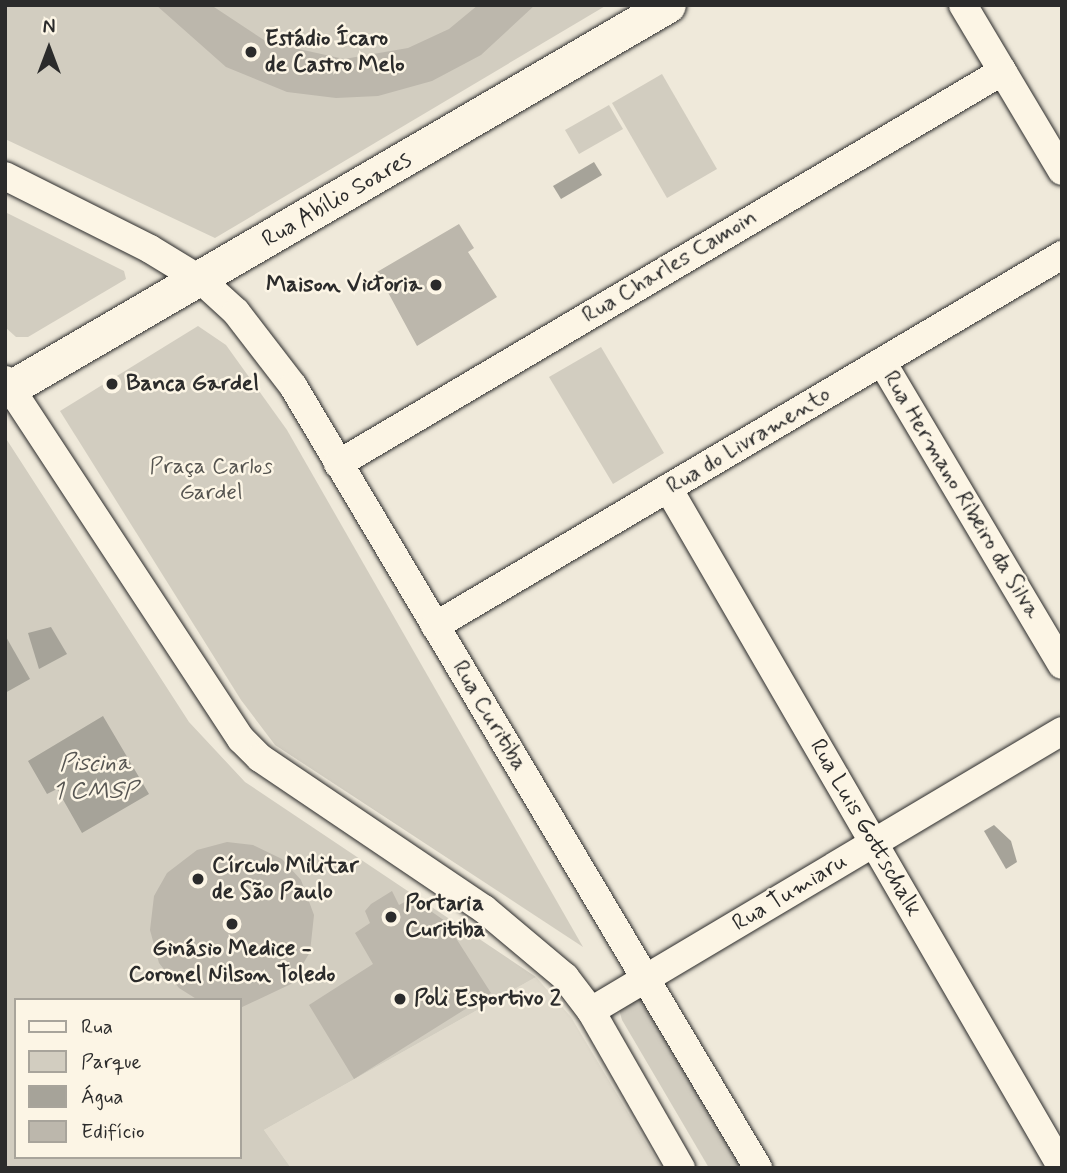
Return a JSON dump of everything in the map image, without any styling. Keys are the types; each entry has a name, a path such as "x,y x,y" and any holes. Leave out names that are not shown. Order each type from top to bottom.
{"street":[{"name":"Rua Abílio Soares","path":"7,386 201,280 668,5"},
{"path":"963,5 1062,171"},
{"name":"Rua Charles Camoin","path":"338,464 1003,71"},
{"name":"Rua Curitiba","path":"5,176 201,280 236,312 293,386 758,1168"},
{"name":"Rua do Livramento","path":"435,626 1062,255"},
{"name":"Rua Hermano Ribeiro da Silva","path":"882,362 1062,665"},
{"path":"7,386 242,739 260,758 484,909 565,977 591,1011 681,1168"},
{"name":"Rua Luis Gottschalk","path":"668,488 1062,1168"},
{"name":"Rua Tumiaru","path":"591,1011 1062,731"}],"shaded area":[{"path":"536,977 571,1017 661,1168 291,1168 264,1130"}],"green space":[{"path":"5,5 607,5 215,238 5,139"},
{"path":"662,74 717,169 667,198 612,103"},
{"path":"609,105 623,129 579,154 565,130"},
{"path":"5,212 124,271 126,279 28,337 16,337 5,327"},
{"name":"Praça Carlos Gardel","path":"198,326 226,345 287,430 583,947 275,745 241,700 60,411"},
{"path":"601,347 664,453 613,484 549,377"},
{"name":"Círculo Militar de São Paulo","path":"5,437 189,722 245,782 536,977 264,1130 291,1168 5,1168"},
{"path":"628,996 642,1000 744,1168 709,1168 622,1020 618,1005"}],"water":[{"path":"594,162 602,175 561,199 553,186"},
{"path":"51,627 67,654 39,669 28,633"},
{"path":"5,635 30,679 5,693"},
{"name":"Piscina 1 CMSP","path":"103,716 149,794 82,833 57,789 47,794 28,761"},
{"path":"994,825 1011,841 1017,862 1006,869 984,831"}],"building":[{"name":"Estádio Ícaro de Castro Melo","path":"156,5 211,5 267,42 344,59 408,48 449,29 478,5 535,5 481,55 432,81 378,96 336,98 287,92 226,67"},
{"name":"Maison Victoria","path":"459,224 474,248 468,252 497,297 417,346 377,272"},
{"name":"Ginásio Medice - Coronel Nilson Toledo","path":"227,842 253,845 282,859 301,880 314,915 310,952 291,984 242,1007 242,998 195,998 179,988 159,963 150,930 154,896 167,873 197,850"},
{"name":"Poli Esportivo 2","path":"392,891 399,905 412,898 445,921 491,993 354,1079 309,1005 373,964 355,933 370,923 365,911 371,904"}],"place":[{"name":"Estádio Ícaro de Castro Melo","path":"251,52"},
{"name":"Maison Victoria","path":"436,285"},
{"name":"Banca Gardel","path":"112,384"},
{"name":"Círculo Militar de São Paulo","path":"198,879"},
{"name":"Portaria Curitiba","path":"391,917"},
{"name":"Ginásio Medice - Coronel Nilson Toledo","path":"232,924"},
{"name":"Poli Esportivo 2","path":"400,999"}]}
